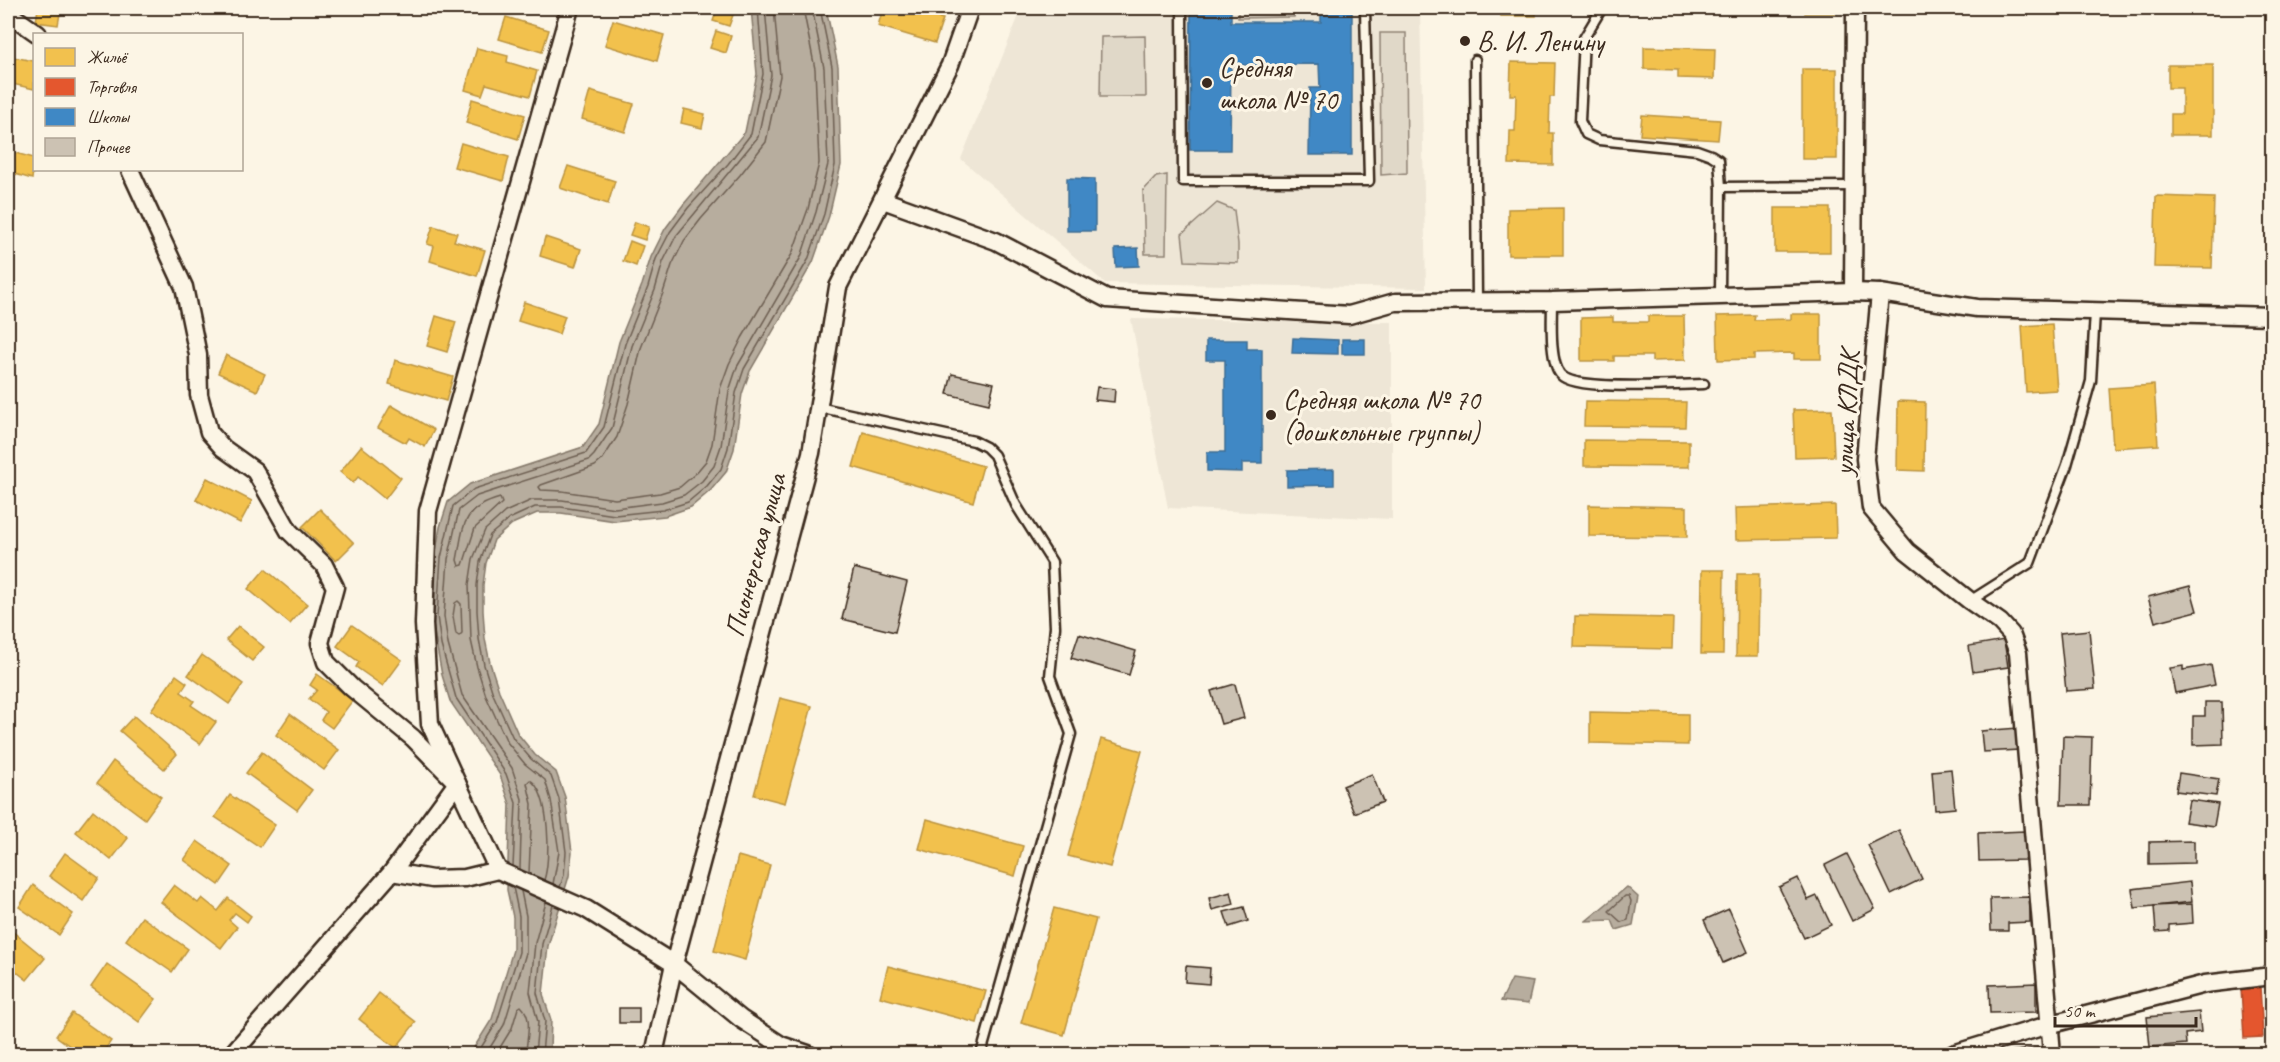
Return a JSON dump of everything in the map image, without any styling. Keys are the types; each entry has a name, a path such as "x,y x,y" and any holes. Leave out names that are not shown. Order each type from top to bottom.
{"street":[{"path":"498,870 430,724 424,624 428,511 570,8"},
{"name":"Пионерская улица","path":"654,1054 674,964 811,453 838,287 950,65 970,8"},
{"path":"1853,292 1855,8"},
{"path":"8,14 36,33"},
{"path":"130,171 184,287 198,355 199,395 209,432 223,448 255,471 289,531 324,565 335,587 320,643 326,662 352,688 413,738 457,783"},
{"path":"883,200 996,241 1107,299 1349,315 1395,302 1552,302 1853,292 1880,293 1977,308 2272,316"},
{"name":"улица КЛДК","path":"1880,293 1865,459 1871,508 1907,551 2000,622 2012,634 2018,653 2052,1054"},
{"path":"232,1054 392,872 457,783"},
{"path":"392,872 432,879 465,878 498,870 586,909 674,964 741,1019 781,1045 808,1054"},
{"path":"1953,1054 2048,1025 2205,984 2272,976"}],"lane":[{"path":"1182,8 1183,181 1369,181 1365,8"},
{"path":"1602,8 1584,38 1580,121 1586,134 1599,140 1696,150 1711,154 1719,160 1720,295"},
{"path":"1475,60 1477,301"},
{"path":"1721,187 1854,186"},
{"path":"1552,302 1556,365 1561,376 1568,380 1594,386 1704,384"},
{"path":"1970,601 2030,563 2067,465 2091,381 2095,312"},
{"path":"818,407 963,438 986,447 994,455 1016,505 1052,562 1055,627 1050,676 1071,734 981,1054"}],"shaded area":[{"name":"Средняя школа № 70","path":"1022,8 1420,8 1426,288 1105,283 961,159"},
{"path":"1238,8 1294,8 1294,17 1238,18"},
{"path":"1380,33 1406,33 1407,173 1381,175"},
{"path":"1145,36 1146,97 1100,97 1101,37"},
{"path":"1167,175 1166,254 1145,254 1143,191 1156,177"},
{"path":"1217,203 1234,210 1238,263 1185,261 1182,234"},
{"name":"Средняя школа № 70 (дошкольные группы)","path":"1131,319 1392,322 1392,519 1168,508"}],"water":[{"path":"751,8 826,8 838,66 841,165 829,216 813,262 750,371 742,394 734,449 726,472 711,490 691,507 665,516 615,521 561,513 537,513 512,524 494,540 486,563 483,585 485,639 490,663 499,691 518,734 535,755 556,772 565,797 572,852 569,876 548,946 543,994 551,1020 550,1049 547,1054 470,1054 492,1019 513,950 513,917 507,890 510,804 500,775 450,701 442,675 431,616 435,558 440,527 448,502 470,484 583,447 599,424 619,342 651,257 665,229 745,132 757,74"},
{"path":"1627,887 1638,897 1633,925 1616,930 1612,920 1586,921"},
{"path":"1512,979 1533,982 1528,1004 1501,1001"}],"building: Жильё":[{"path":"38,8 61,8 58,25 36,22"},
{"path":"883,8 903,8 943,19 935,43 878,26"},
{"path":"1501,8 1536,8 1536,16 1501,16"},
{"path":"1805,8 1837,8 1837,13 1805,13"},
{"path":"717,10 733,15 729,26 713,21"},
{"path":"506,17 549,30 542,52 499,39"},
{"path":"613,20 664,35 657,61 605,45"},
{"path":"716,31 731,36 726,53 710,48"},
{"path":"1644,47 1715,49 1714,79 1678,78 1678,70 1644,69"},
{"path":"477,48 508,56 507,62 537,71 530,96 486,84 482,95 465,90"},
{"path":"8,56 33,61 33,89 8,83"},
{"path":"1511,62 1555,63 1554,97 1550,97 1549,133 1553,133 1553,165 1509,164 1510,131 1515,131 1516,95 1510,95"},
{"path":"2168,65 2213,65 2213,135 2171,135 2171,114 2182,114 2182,88 2168,88"},
{"path":"1802,69 1837,69 1837,159 1802,159"},
{"path":"590,91 634,104 625,132 582,119"},
{"path":"472,99 525,115 518,139 466,123"},
{"path":"684,109 705,114 702,128 681,123"},
{"path":"1642,115 1720,120 1718,140 1640,135"},
{"path":"461,143 509,157 503,181 454,167"},
{"path":"8,151 33,158 32,179 8,172"},
{"path":"568,166 615,181 608,204 560,188"},
{"path":"2156,196 2214,198 2212,268 2154,267"},
{"path":"1563,208 1563,255 1508,255 1508,209"},
{"path":"1775,208 1830,208 1830,252 1775,252"},
{"path":"635,222 649,227 645,240 630,235"},
{"path":"433,226 457,233 454,241 485,250 477,276 430,261 434,246 427,244"},
{"path":"545,237 581,249 575,267 540,256"},
{"path":"630,241 643,246 636,266 623,261"},
{"path":"524,302 565,316 559,334 518,321"},
{"path":"1791,314 1821,314 1821,359 1794,359 1794,353 1754,354 1754,359 1718,360 1717,316 1755,315 1754,320 1791,319"},
{"path":"436,316 456,322 447,352 427,346"},
{"path":"1648,316 1684,316 1685,360 1652,361 1652,356 1614,356 1614,361 1581,361 1581,318 1613,317 1613,322 1648,322"},
{"path":"2052,324 2057,390 2026,392 2022,326"},
{"path":"226,355 265,374 257,391 218,373"},
{"path":"395,360 453,377 446,401 389,384"},
{"path":"2154,385 2158,445 2113,448 2109,388"},
{"path":"1585,401 1686,402 1685,427 1584,426"},
{"path":"1898,401 1925,402 1924,471 1897,470"},
{"path":"391,405 434,430 425,447 409,438 406,443 378,428"},
{"path":"1832,409 1834,456 1795,457 1793,410"},
{"path":"863,432 983,466 973,502 853,467"},
{"path":"1584,440 1689,441 1689,467 1584,466"},
{"path":"361,446 401,478 385,499 358,477 353,483 340,472"},
{"path":"207,478 252,501 240,523 196,500"},
{"path":"1589,505 1687,507 1687,537 1589,536"},
{"path":"1835,505 1836,538 1736,540 1735,508"},
{"path":"320,509 354,543 336,561 302,527"},
{"path":"265,569 307,604 290,624 248,589"},
{"path":"1702,570 1724,570 1723,654 1701,654"},
{"path":"1737,574 1759,574 1758,656 1736,656"},
{"path":"1575,616 1673,618 1672,649 1574,647"},
{"path":"352,625 402,660 383,686 356,667 359,662 337,646"},
{"path":"238,626 264,647 252,661 226,640"},
{"path":"202,655 243,684 229,704 188,675"},
{"path":"317,674 353,700 332,728 321,720 326,712 309,699 317,690 310,685"},
{"path":"176,675 187,683 181,692 194,701 191,705 216,722 200,744 151,710"},
{"path":"780,698 812,706 785,803 754,795"},
{"path":"1590,712 1688,714 1688,745 1590,743"},
{"path":"290,714 339,750 324,770 276,735"},
{"path":"134,716 177,754 164,769 120,731"},
{"path":"1101,739 1142,751 1110,867 1068,856"},
{"path":"262,752 312,790 297,810 246,773"},
{"path":"113,761 161,797 145,819 97,783"},
{"path":"230,795 275,825 260,847 215,817"},
{"path":"93,810 128,838 111,860 76,832"},
{"path":"927,819 1023,846 1015,876 919,849"},
{"path":"197,841 232,866 219,885 184,860"},
{"path":"65,853 99,878 83,901 49,876"},
{"path":"738,856 770,865 745,960 714,951"},
{"path":"33,885 73,914 59,935 19,907"},
{"path":"174,885 198,903 202,898 218,911 228,898 251,916 247,922 235,913 229,920 237,927 221,948 161,902"},
{"path":"1054,908 1096,919 1064,1035 1021,1023"},
{"path":"142,917 188,949 172,972 126,940"},
{"path":"12,931 45,958 27,980 8,965 8,937"},
{"path":"107,964 156,999 139,1022 91,987"},
{"path":"888,966 986,991 977,1023 880,997"},
{"path":"379,993 416,1022 396,1048 359,1019"},
{"path":"72,1013 111,1041 102,1054 81,1054 56,1036"}],"building: Торговля":[{"path":"2260,987 2263,1037 2244,1038 2241,988"}],"building: Школы":[{"path":"1191,8 1231,8 1231,22 1321,22 1321,8 1352,8 1352,155 1309,155 1310,88 1320,88 1319,64 1231,65 1230,150 1190,150"},
{"path":"1067,178 1095,179 1095,231 1067,231"},
{"path":"1138,248 1139,266 1116,267 1115,249"},
{"path":"1293,338 1338,340 1338,354 1292,353"},
{"path":"1342,339 1365,339 1365,354 1342,354"},
{"path":"1206,340 1247,340 1247,349 1262,349 1262,463 1242,463 1242,472 1207,471 1207,452 1225,452 1225,360 1206,360"},
{"path":"1334,469 1334,485 1287,486 1287,470"}],"building: Прочее":[{"path":"952,374 994,383 989,404 947,394"},
{"path":"1097,387 1115,389 1114,402 1095,400"},
{"path":"854,568 907,582 895,632 842,619"},
{"path":"2190,586 2197,611 2155,622 2148,597"},
{"path":"2089,630 2095,689 2066,691 2060,633"},
{"path":"1079,634 1136,651 1129,675 1071,658"},
{"path":"2004,640 2008,667 1973,672 1969,646"},
{"path":"2211,665 2215,685 2175,693 2170,668 2183,666 2183,670"},
{"path":"1235,684 1244,718 1221,724 1211,691"},
{"path":"2205,702 2222,702 2223,744 2193,745 2193,716 2205,716"},
{"path":"2018,728 2019,750 1983,752 1981,731"},
{"path":"2063,736 2092,737 2090,805 2061,805"},
{"path":"1951,769 1955,808 1935,810 1932,771"},
{"path":"2179,773 2219,779 2216,796 2176,791"},
{"path":"1372,774 1383,802 1354,813 1343,786"},
{"path":"2189,800 2218,804 2214,826 2185,822"},
{"path":"1899,830 1922,879 1891,894 1868,845"},
{"path":"2025,831 2026,860 1979,861 1978,833"},
{"path":"2194,841 2194,863 2149,864 2149,842"},
{"path":"1847,854 1875,909 1852,921 1825,865"},
{"path":"1798,878 1808,900 1817,896 1831,925 1804,938 1779,887"},
{"path":"2190,882 2192,902 2135,908 2132,889"},
{"path":"1231,892 1234,904 1212,910 1209,898"},
{"path":"2030,897 2030,922 2008,923 2008,931 1991,931 1990,898"},
{"path":"2192,904 2193,923 2169,925 2169,931 2156,932 2154,906"},
{"path":"1244,907 1248,921 1229,927 1224,912"},
{"path":"1729,909 1748,952 1723,963 1704,920"},
{"path":"1186,966 1210,968 1209,984 1185,982"},
{"path":"2036,983 2036,1012 1990,1013 1989,985"},
{"path":"619,1008 639,1008 639,1023 619,1023"},
{"path":"2199,1012 2201,1032 2185,1034 2186,1044 2150,1047 2147,1017"},
{"path":"2044,1047 2045,1054 1994,1054"}],"place":[{"name":"В. И. Ленину","path":"1465,41"},
{"name":"Средняя школа № 70","path":"1207,83"},
{"name":"Средняя школа № 70 (дошкольные группы)","path":"1271,415"}]}
